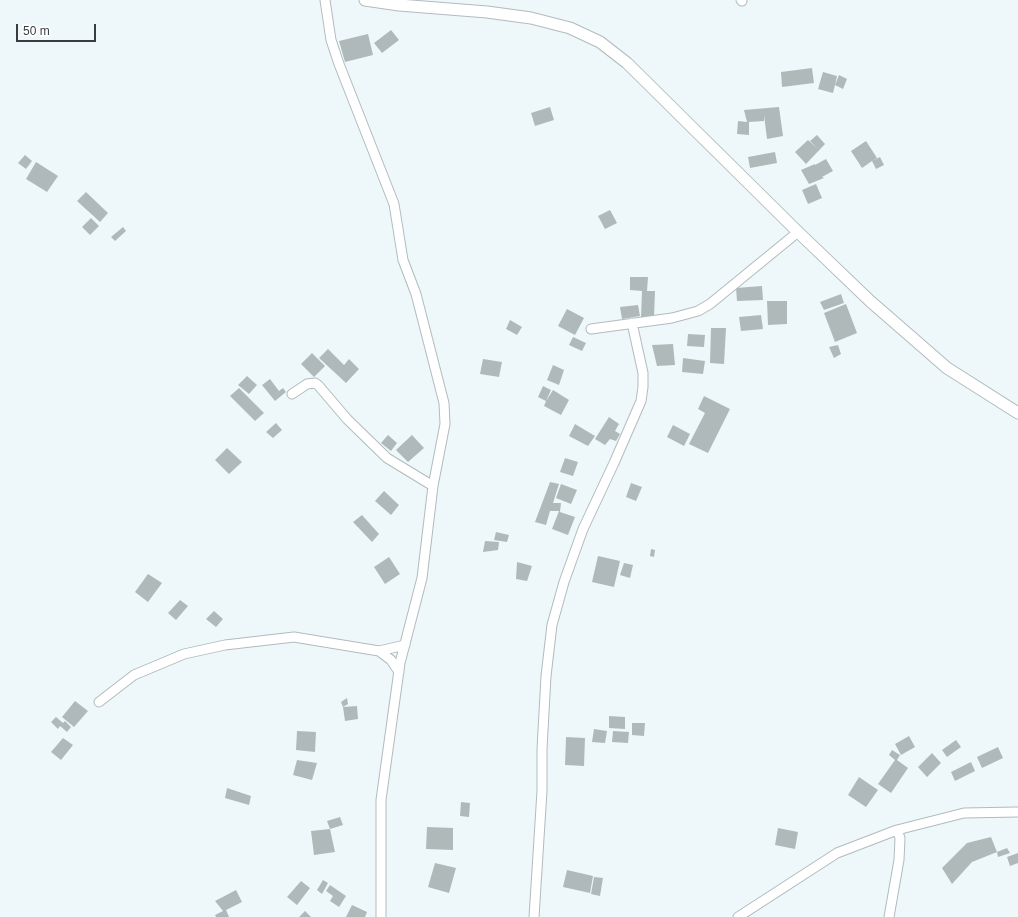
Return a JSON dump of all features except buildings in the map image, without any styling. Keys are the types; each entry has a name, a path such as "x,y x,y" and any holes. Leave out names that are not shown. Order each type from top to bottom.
{"street":[{"path":"325,0 331,40 338,64 394,204 403,260 416,294 444,402 445,424 433,486 422,578 399,672 381,800 381,917"},
{"path":"365,0 399,5 442,4 531,18 570,28 600,42 627,63 870,301 947,368 1018,414"},
{"path":"592,329 672,318 698,311 710,304 798,232"},
{"path":"534,917 542,791 542,749 546,676 552,625 564,582 583,528 641,401 643,373 632,323"},
{"path":"292,394 307,384 315,383 347,419 386,458 433,486"},
{"path":"99,702 134,675 184,654 225,645 294,637 379,651 405,645"},
{"path":"379,651 391,660 399,672"},
{"path":"738,917 777,890 837,853 897,830 964,813 1018,812"},
{"path":"889,917 899,860 900,838 897,830"}]}
